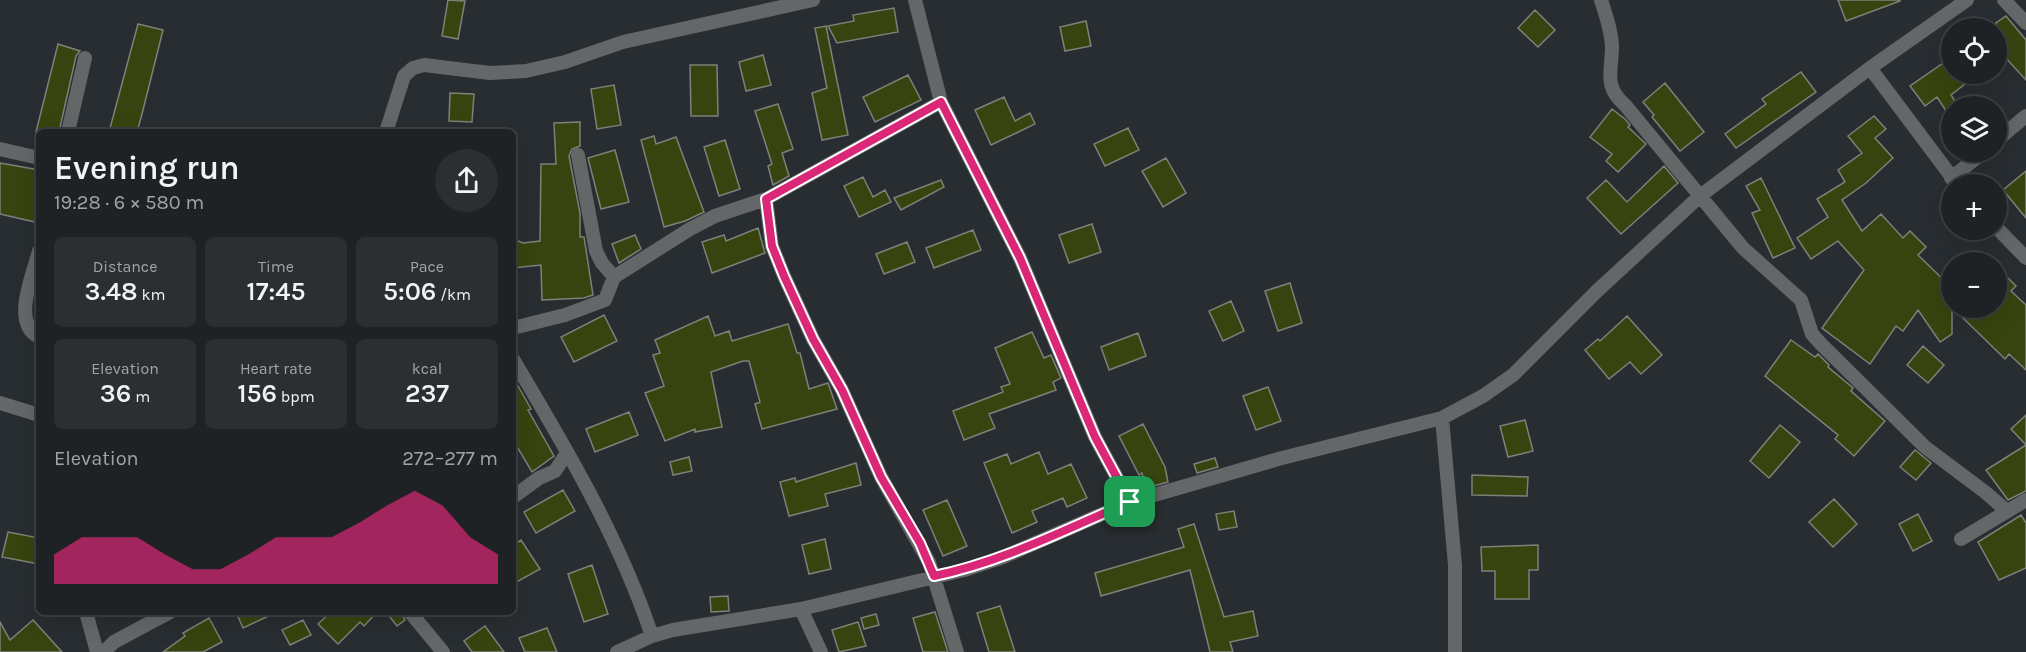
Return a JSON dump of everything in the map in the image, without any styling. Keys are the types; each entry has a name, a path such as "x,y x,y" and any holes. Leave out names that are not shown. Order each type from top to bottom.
{"street":[{"path":"387,129 404,76 413,68 424,65 490,73 526,71 565,62 623,42 813,0"},
{"path":"915,0 941,102 1020,258 1095,437 1130,502"},
{"path":"1601,0 1610,30 1610,83 1613,95 1625,105 1743,248 1801,300 1812,334 1821,344 1925,447 1986,492 2007,511"},
{"path":"617,652 652,636 698,625 801,609 964,570 1003,556 1130,502 1282,458 1442,418 1483,396 1513,375 1597,291 1700,196 1870,68 1967,0"},
{"path":"2004,0 2026,23"},
{"path":"69,129 85,58"},
{"path":"1870,68 1948,174"},
{"path":"516,327 565,315 605,300 614,277 703,222 766,199 941,102"},
{"path":"2007,132 2026,116"},
{"path":"0,149 36,157"},
{"path":"578,155 596,250 602,263 614,277"},
{"path":"1962,174 1974,162"},
{"path":"766,199 772,246 787,285 813,339 842,390 881,477 920,543 934,576 957,652"},
{"path":"2007,238 2026,258"},
{"path":"36,263 25,309 26,325 30,332 36,335"},
{"path":"516,364 609,529 639,598 652,636"},
{"path":"0,403 36,414"},
{"path":"1442,418 1455,565 1455,652"},
{"path":"516,495 539,478 555,471 567,453"},
{"path":"1961,538 2026,500"},
{"path":"801,609 820,652"},
{"path":"87,615 97,652"},
{"path":"104,652 114,642 164,615"},
{"path":"412,615 443,652"}],"building":[{"path":"448,0 465,1 458,39 442,36"},
{"path":"1838,0 1900,0 1900,1 1846,21"},
{"path":"894,8 898,32 837,43 828,26 854,21 853,15"},
{"path":"1535,10 1555,30 1538,47 1518,28"},
{"path":"2006,16 2026,40 2026,80 2007,59 2007,18 2003,18"},
{"path":"1086,21 1091,46 1065,51 1060,27"},
{"path":"138,24 163,30 138,129 110,129"},
{"path":"826,26 848,135 822,140 812,93 827,88 815,28"},
{"path":"58,44 80,51 76,56 60,129 37,129"},
{"path":"763,55 771,85 746,91 739,62"},
{"path":"690,65 717,65 718,116 691,116"},
{"path":"1941,65 1941,84 1965,84 1952,96 1941,96 1941,103 1937,97 1925,106 1910,86"},
{"path":"1801,72 1816,92 1736,148 1725,134 1766,104 1762,99"},
{"path":"908,75 921,100 875,122 863,97"},
{"path":"1665,83 1704,132 1680,151 1652,117 1654,115 1643,102"},
{"path":"614,85 621,125 597,129 591,89"},
{"path":"450,93 474,94 472,122 449,121"},
{"path":"1004,97 1015,121 1030,113 1035,124 991,145 975,110"},
{"path":"778,104 793,149 782,153 789,176 773,185 768,166 772,164 755,111"},
{"path":"1612,109 1625,119 1630,125 1628,127 1646,144 1618,172 1606,161 1612,154 1590,137"},
{"path":"1874,116 1886,129 1875,138 1893,158 1866,183 1842,200 1862,231 1881,214 1903,238 1910,231 1926,247 1918,255 1941,277 1941,318 1952,318 1952,334 1940,342 1918,310 1903,331 1896,326 1870,364 1822,328 1864,270 1838,241 1811,259 1797,238 1828,217 1817,199 1845,182 1838,170 1862,153 1848,136"},
{"path":"580,122 580,146 572,149 569,156 580,213 580,237 584,237 593,295 584,298 542,300 541,265 516,268 516,240 523,243 540,241 541,164 556,164 554,123"},
{"path":"1128,128 1139,150 1105,166 1094,144"},
{"path":"654,136 656,144 676,137 704,212 664,227 641,140"},
{"path":"725,140 740,189 719,196 704,147"},
{"path":"615,150 629,202 601,209 588,158"},
{"path":"1166,158 1186,193 1163,207 1142,171"},
{"path":"0,163 36,169 35,222 0,214"},
{"path":"1664,166 1678,183 1621,234 1587,198 1606,180 1627,202"},
{"path":"2026,171 2026,218 2007,195 2007,187"},
{"path":"863,177 873,197 885,190 891,202 859,217 844,186"},
{"path":"1761,178 1795,248 1773,258 1752,213 1760,210 1746,186"},
{"path":"941,180 944,187 901,210 894,198"},
{"path":"1092,224 1101,252 1069,263 1059,235"},
{"path":"758,228 765,253 712,273 702,242 724,235 726,241"},
{"path":"973,230 981,250 934,268 926,248"},
{"path":"635,235 641,249 619,263 612,244"},
{"path":"907,242 915,262 884,274 876,254"},
{"path":"2007,277 2016,286 2011,291 2026,305 2026,370 2009,354 2005,359 1963,318 2007,318"},
{"path":"1290,283 1302,323 1278,331 1265,291"},
{"path":"1231,301 1244,331 1223,341 1209,311"},
{"path":"604,315 617,341 574,362 561,337"},
{"path":"708,316 715,336 729,331 732,341 788,324 797,353 800,353 809,389 828,383 837,409 762,429 755,404 760,402 749,361 743,361 711,372 722,427 695,432 695,429 665,441 645,393 664,386 653,355 660,353 655,340"},
{"path":"1627,316 1662,355 1641,374 1630,362 1609,379 1585,350 1598,339 1600,341"},
{"path":"1032,332 1044,358 1051,355 1061,378 1053,382 1056,390 989,414 995,428 964,440 953,411 1003,392 1001,387 1010,384 995,348"},
{"path":"1138,333 1146,356 1109,370 1101,347"},
{"path":"1791,340 1815,357 1818,354 1829,365 1828,367 1853,388 1851,391 1885,421 1854,456 1835,439 1838,435 1765,376"},
{"path":"1923,346 1944,365 1928,383 1907,365"},
{"path":"516,382 531,409 528,410 554,456 532,472 516,445"},
{"path":"1268,387 1281,421 1256,430 1243,396"},
{"path":"629,412 638,435 595,452 586,429"},
{"path":"2026,415 2026,445 2011,429"},
{"path":"1525,420 1533,451 1508,457 1500,426"},
{"path":"1143,424 1165,467 1168,482 1146,488 1142,473 1139,475 1119,436"},
{"path":"1780,425 1800,442 1769,478 1750,461"},
{"path":"2026,445 2026,491 2008,500 1986,470"},
{"path":"1915,450 1931,463 1916,480 1900,467"},
{"path":"1039,452 1048,474 1071,464 1087,498 1067,507 1063,498 1032,511 1037,522 1012,533 984,463 1007,454 1011,464"},
{"path":"689,457 692,471 673,475 670,462"},
{"path":"1215,458 1218,467 1197,473 1194,464"},
{"path":"856,463 861,485 825,494 828,506 789,516 780,482 795,478 796,482"},
{"path":"1472,475 1528,477 1527,496 1472,495"},
{"path":"563,490 575,511 536,533 524,512"},
{"path":"1834,499 1857,524 1833,547 1809,522"},
{"path":"947,500 967,546 943,556 923,510"},
{"path":"1234,511 1237,527 1219,530 1216,514"},
{"path":"1918,514 1932,541 1913,551 1899,524"},
{"path":"2021,515 2026,523 2026,568 1999,580 1978,542"},
{"path":"1194,524 1224,617 1253,611 1258,636 1230,642 1233,652 1210,652 1190,570 1101,596 1095,573 1184,547 1178,529"},
{"path":"8,532 36,537 36,563 2,557"},
{"path":"825,539 831,569 809,574 802,545"},
{"path":"521,540 540,569 516,582 516,543"},
{"path":"1538,545 1538,570 1529,570 1529,599 1495,599 1495,571 1482,571 1481,547"},
{"path":"592,565 608,614 584,622 568,574"},
{"path":"728,596 729,611 711,612 710,597"},
{"path":"1000,606 1015,652 989,652 977,613"},
{"path":"935,612 948,652 923,652 913,618"},
{"path":"876,614 879,625 864,629 861,618"},
{"path":"237,615 271,615 243,628"},
{"path":"328,615 374,615 364,626 360,622 338,644 318,624"},
{"path":"388,615 402,615 405,620 397,626"},
{"path":"209,618 222,642 203,652 163,652 185,636 183,633"},
{"path":"33,620 62,652 0,652 0,622 10,640"},
{"path":"303,620 311,635 290,645 282,630"},
{"path":"858,622 866,646 839,652 832,630"},
{"path":"485,626 504,652 472,652 464,641"},
{"path":"547,628 557,652 525,652 519,638"}],"route":[{"path":"941,102 1020,258 1105,460 1130,502 1003,556 964,570 934,576 920,543 881,477 842,390 799,310 772,246 766,199 941,102"}]}
